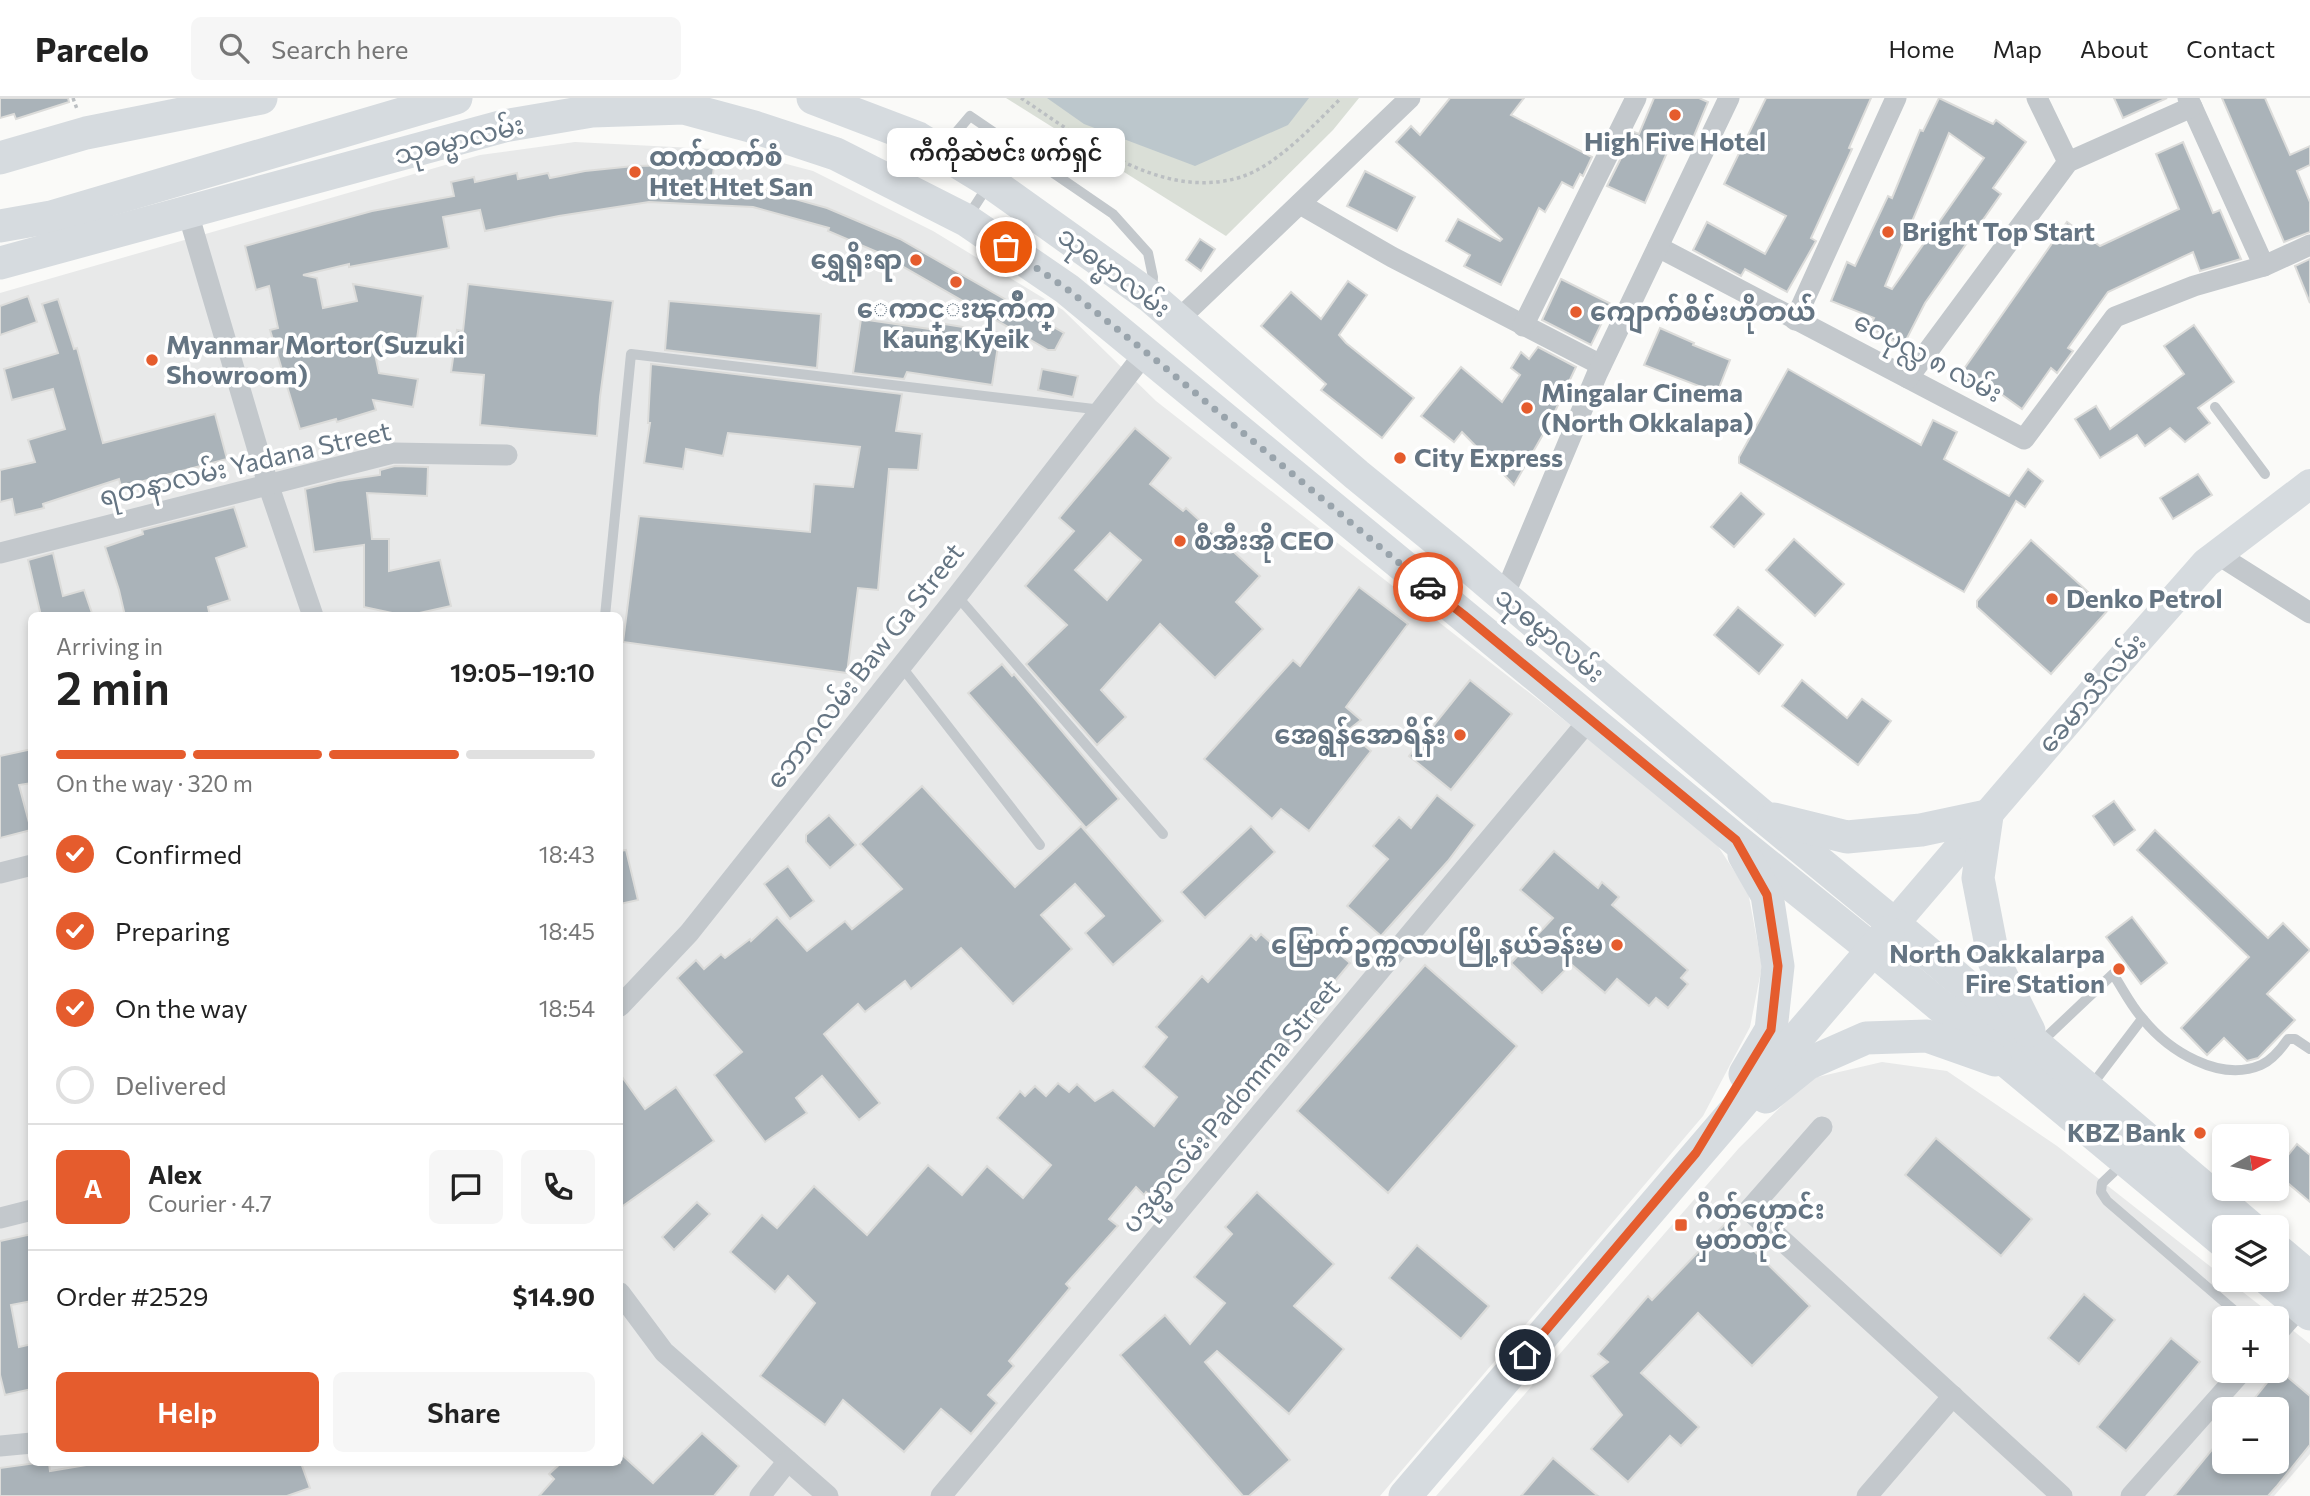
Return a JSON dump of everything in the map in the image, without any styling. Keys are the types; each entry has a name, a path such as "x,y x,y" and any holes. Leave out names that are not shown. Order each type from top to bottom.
{"main road":[{"path":"0,158 86,133 261,98"},
{"path":"0,226 51,217 456,98"},
{"name":"သုဓမ္မာလမ်း","path":"813,98 918,138 990,182 1151,298 1357,475 1894,924 2026,1057"},
{"name":"သုဓမ္မာလမ်း","path":"0,263 504,125 592,111 669,103 836,153 966,220 1067,289 1589,720 1874,950 2026,1057 2079,1101 2234,1215"},
{"name":"ခေမာသီလမ်း","path":"1894,924 2206,563 2310,484"},
{"path":"1759,813 1780,821 1847,837 1921,830 1987,816 1978,878 1994,961 2026,1057"},
{"path":"1696,1153 1771,1030 1778,966 1767,895 1736,840"},
{"path":"1405,1496 1894,924"},
{"path":"1696,1153 1807,1063 1866,1038 1927,1036 2026,1057"},
{"name":"သုဓမ္မာလမ်း","path":"2079,1101 2127,1160 2212,1232"},
{"path":"2289,1270 2307,1299"},
{"path":"2289,1290 2307,1299"}],"street":[{"path":"1178,320 1410,98"},
{"path":"1523,326 1636,98"},
{"path":"1499,592 1601,365 1729,98"},
{"path":"1795,320 1896,98"},
{"path":"2037,98 2068,162"},
{"path":"1908,378 2068,162 2190,102 2264,266 2310,246"},
{"path":"1300,204 1392,257 1601,365"},
{"path":"188,213 268,484 312,612"},
{"name":"ဝေပုလ္လ ၈ လမ်း","path":"1658,247 2024,439 2115,317 2194,286 2264,266"},
{"name":"ဘောဂလမ်း Baw Ga Street","path":"623,1003 689,933 957,596 1145,353"},
{"name":"ရတနာလမ်း Yadana Street","path":"0,552 393,453 507,455"},
{"path":"2217,554 2310,613"},
{"name":"ပဒုမ္မာလမ်း Padomma Street","path":"941,1496 1589,720"},
{"path":"0,873 28,866"},
{"path":"1822,1128 1749,1210 2062,1496"},
{"path":"0,1218 28,1211"},
{"path":"2289,1319 2307,1299"},
{"path":"625,1301 664,1352 828,1496"},
{"path":"2130,1496 2231,1383"},
{"path":"1867,1496 1953,1396"},
{"path":"0,1446 28,1443"},
{"path":"760,1496 788,1461"}],"lane":[{"path":"940,152 970,116 1036,160 1113,214 1148,253 1153,277 1151,298"},
{"path":"966,220 990,182"},
{"path":"605,612 631,354 1102,410"},
{"path":"2215,407 2265,474"},
{"path":"957,596 1163,834"},
{"path":"901,666 1040,845"},
{"path":"2026,1057 2113,974 2142,1019 2169,1045 2195,1060 2221,1069 2247,1069 2262,1065 2279,1052 2288,1040 2295,1039 2310,1049"},
{"path":"2079,1101 2142,1019"},
{"path":"2127,1160 2102,1183 2101,1192 2107,1201 2229,1306"}],"path":[{"path":"1021,98 1120,161 1164,178 1195,181 1241,177 1278,157 1342,98"}],"shaded area":[{"path":"1006,98 1359,98 1333,130 1226,236"},
{"path":"1047,98 1309,98 1288,125 1195,166 1084,124"},
{"path":"575,142 733,150 813,171 933,231 1063,310 1156,401 1710,834 1748,892 1762,966 1750,1027 1703,1116 1380,1496 0,1496 0,293 480,155"},
{"path":"1882,1062 1947,1071 2057,1146 2212,1268 2212,1292 2243,1292 2261,1306 2212,1306 2212,1383 2289,1383 2289,1327 2310,1344 2310,1454 2274,1496 1436,1496 1739,1148 1809,1079"}],"building":[{"path":"0,98 68,98 69,102 16,119 14,114 0,118"},
{"path":"1450,98 1524,98 1511,115 1592,157 1583,176 1580,174 1573,188 1562,182 1545,212 1539,208 1501,285 1464,266 1470,255 1446,241 1458,219 1500,241 1502,239 1396,142 1411,126 1420,135"},
{"path":"1654,98 1699,98 1708,102 1689,148 1672,141 1645,203 1607,186 1634,132 1639,134"},
{"path":"1766,98 1871,98 1849,148 1852,149 1811,238 1816,241 1787,292 1745,269 1741,276 1693,250 1707,222 1765,254 1786,216 1724,184"},
{"path":"1939,98 1993,124 1996,120 2026,142 1993,188 2001,194 1925,303 1903,346 1869,328 1874,318 1831,301 1847,262 1855,266 1888,196 1892,198 1920,130 1923,131","holes":["1949,133 1984,158 1892,289 1885,286"]},
{"path":"2114,98 2167,98 2123,118"},
{"path":"2222,98 2265,98 2290,155 2310,146 2310,165 2297,171 2310,202 2310,232 2284,242"},
{"path":"2183,142 2213,213 2220,210 2241,259 2200,271 2193,252 2108,292 2068,348 2073,351 2057,373 2051,368 2022,409 1983,381 1977,388 1959,376 2067,222 2100,246 2179,209 2156,154"},
{"path":"684,163 714,166 712,183 752,187 827,208 900,239 1064,333 1055,350 1048,350 902,266 903,263 828,231 829,228 753,207 649,202 485,231 480,210 443,217 449,248 349,267 349,264 303,275 317,278 323,308 357,301 353,284 423,296 416,346 372,340 379,373 418,379 413,407 373,400 376,410 337,422 336,419 300,429 270,330 278,328 269,286 256,290 245,246 372,211 454,196 451,182 474,177 475,182 517,173 518,179 548,173 550,178 585,171"},
{"path":"1365,171 1415,197 1397,231 1347,206"},
{"path":"1200,239 1215,249 1201,271 1186,260"},
{"path":"2310,259 2310,303 2295,266"},
{"name":"ကျောက်စိမ်းဟိုတယ်","path":"1561,279 1611,304 1591,345 1542,320"},
{"path":"1348,281 1367,295 1339,335 1414,398 1382,438 1321,390 1326,384 1261,326 1291,292 1321,319"},
{"path":"468,284 613,301 597,436 480,425 484,375 451,372 457,330 463,331"},
{"path":"28,296 37,322 0,335 0,306"},
{"path":"58,299 74,349 77,348 103,443 215,414 227,459 121,487 119,479 43,504 44,508 15,515 12,499 0,502 0,470 35,462 28,440 65,429 53,389 12,400 4,369 58,353 42,304"},
{"path":"669,301 821,314 817,368 665,350"},
{"path":"861,319 937,330 938,323 1000,333 992,385 907,372 904,379 853,373"},
{"path":"2194,325 2234,382 2198,408 2210,423 2185,442 2170,428 2145,446 2137,435 2100,458 2075,419 2096,406 2110,429 2184,374 2164,346"},
{"path":"1660,328 1730,360 1717,393 1644,365"},
{"name":"Mingalar Cinema (North Okkalapa)","path":"1538,347 1576,367 1549,424 1514,485 1462,432 1454,442 1421,416 1461,367 1502,402 1520,375 1511,368 1521,352 1529,359"},
{"path":"651,364 902,394 896,431 922,434 918,470 889,469 878,590 858,588 847,673 623,642 639,516 810,532 814,484 853,487 860,447 728,433 723,456 686,449 683,469 644,463 650,423"},
{"path":"1042,369 1078,376 1073,397 1038,390"},
{"path":"1788,369 1921,445 1933,420 1957,432 1944,459 2009,496 2028,469 2043,481 2025,507 2016,501 1964,592 1739,463 1739,457"},
{"path":"1135,428 1171,458 1150,484 1183,511 1186,508 1260,576 1236,602 1263,629 1215,678 1160,624 1101,690 1126,717 1097,745 1026,664 1067,625 1025,586 1074,531 1059,518","holes":["1110,533 1141,560 1107,600 1075,570"]},
{"path":"395,466 428,467 427,496 367,493 372,539 389,539 389,571 440,560 451,606 424,612 387,612 364,607 364,545 314,552 305,489 380,475 380,470"},
{"path":"2198,474 2212,495 2173,519 2160,498"},
{"path":"1741,493 1764,514 1734,547 1711,527"},
{"path":"234,507 247,547 216,558 230,600 208,607 209,612 124,612 105,547 143,534 142,530"},
{"path":"1794,539 1844,584 1815,616 1766,570"},
{"path":"2031,540 2108,610 2051,674 1977,607 1977,601"},
{"path":"53,553 63,596 84,590 92,612 40,612 28,560"},
{"path":"1359,587 1408,624 1346,707 1361,720 1347,731 1371,751 1309,831 1281,809 1272,819 1204,759 1293,660 1300,666"},
{"path":"1738,607 1783,645 1759,674 1714,635"},
{"path":"1002,664 1012,676 1014,674 1119,799 1086,828 968,693"},
{"name":"အေရွန်အောရိန်း","path":"1470,680 1512,714 1451,790 1409,756"},
{"path":"1802,680 1847,718 1862,699 1891,721 1858,765 1782,706"},
{"path":"28,750 28,784 19,785 28,819 28,831 0,838 0,756"},
{"path":"922,786 1015,887 1081,826 1163,921 1113,965 1085,933 1104,916 1075,884 1041,915 1072,949 1013,1004 961,948 911,989 905,981 865,1012 858,1004 824,1034 880,1103 859,1120 822,1076 796,1098 807,1113 765,1142 714,1075 742,1052 677,978 696,960 704,969 721,954 725,958 750,939 751,941 777,917 807,951 845,921 852,929 902,889 860,844"},
{"path":"1437,795 1475,825 1448,861 1381,936 1347,906 1388,859 1373,846 1399,817 1411,828"},
{"path":"2114,801 2135,830 2114,845 2093,816"},
{"path":"829,815 856,845 830,868 806,842 806,835"},
{"path":"1251,826 1275,852 1205,918 1181,892"},
{"path":"2155,830 2268,938 2283,923 2310,950 2267,994 2295,1020 2258,1058 2247,1061 2224,1038 2207,1055 2181,1028 2249,957 2137,850"},
{"path":"623,850 626,850 638,900 623,903"},
{"path":"1554,851 1598,888 1602,882 1619,897 1612,905 1688,970 1681,978 1688,984 1668,1008 1656,998 1649,1006 1617,979 1605,993 1571,964 1542,993 1511,963 1553,918 1520,890"},
{"path":"788,866 814,901 790,919 764,884"},
{"path":"2132,917 2167,963 2141,984 2106,937"},
{"path":"1305,924 1350,963 1325,993 1332,1000 1240,1101 1188,1168 1185,1165 1155,1200 1136,1187 1109,1219 1118,1226 1066,1284 1070,1288 1009,1361 1014,1366 988,1395 997,1403 971,1434 941,1409 904,1452 843,1400 825,1425 760,1376 815,1303 788,1276 775,1292 730,1252 762,1215 777,1228 814,1186 867,1235 928,1165 962,1195 987,1166 1023,1198 1051,1165 997,1118 1020,1091 1025,1096 1035,1086 1046,1096 1058,1083 1069,1092 1077,1084 1095,1101 1113,1090 1154,1126 1177,1097 1143,1067 1167,1037 1156,1027 1202,976 1208,982 1251,935 1256,940 1261,934 1280,951"},
{"path":"1425,965 1517,1046 1388,1193 1297,1111"},
{"path":"623,1078 645,1109 676,1087 714,1141 623,1206"},
{"path":"1936,1138 2032,1219 2001,1256 1905,1175"},
{"path":"2297,1144 2310,1155 2310,1202 2289,1184 2289,1154"},
{"path":"1257,1192 1334,1264 1294,1306 1344,1349 1289,1414 1217,1351 1205,1362 1290,1460 1249,1496 1243,1496 1120,1355 1165,1315 1190,1344 1225,1303 1194,1277 1232,1234 1225,1227"},
{"path":"697,1202 710,1214 674,1250 662,1237"},
{"path":"1726,1223 1810,1306 1752,1366 1698,1313 1641,1373 1699,1427 1681,1446 1670,1436 1628,1482 1591,1449 1622,1415 1591,1376 1608,1362 1598,1354 1648,1296 1652,1300"},
{"path":"28,1235 28,1302 11,1305 19,1347 28,1345 28,1390 5,1395 0,1375 0,1241"},
{"path":"1417,1245 1489,1306 1461,1339 1389,1278"},
{"path":"2084,1294 2115,1320 2079,1364 2048,1338"},
{"path":"2171,1338 2200,1362 2126,1451 2097,1427"},
{"path":"2289,1378 2310,1396 2310,1445 2289,1471 2289,1397 2256,1397 2267,1383 2289,1383"},
{"path":"702,1433 739,1466 714,1496 539,1496 554,1479 549,1474 558,1466 623,1466 623,1456 653,1483"},
{"path":"2212,1450 2212,1474 2287,1474 2268,1496 2174,1496"},
{"path":"1553,1458 1598,1496 1521,1496"},
{"path":"28,1464 49,1466 50,1471 80,1466 302,1466 310,1488 287,1496 0,1496 0,1468"}],"way so far":[{"path":"1006,247 1067,289 1157,361 1428,587"}],"place":[{"name":"High Five Hotel","path":"1675,115"},
{"name":"ထက်ထက်စံ Htet Htet San","path":"635,172"},
{"name":"Bright Top Start","path":"1888,232"},
{"name":"ကီကိုဆဲဗင်း ဖက်ရှင်","path":"1006,247"},
{"name":"ရွှေရိုးရာ","path":"916,260"},
{"name":"ေကာင္းၾကိဳက္ Kaung Kyeik","path":"956,282"},
{"name":"ကျောက်စိမ်းဟိုတယ်","path":"1576,312"},
{"name":"Myanmar Mortor(Suzuki Showroom)","path":"152,360"},
{"name":"Mingalar Cinema (North Okkalapa)","path":"1527,408"},
{"name":"City Express","path":"1400,458"},
{"name":"စီအီးအို CEO","path":"1180,541"},
{"name":"Denko Petrol","path":"2052,599"},
{"name":"အေရွန်အောရိန်း","path":"1460,735"},
{"name":"မြောက်ဥက္ကလာပမြို့နယ်ခန်းမ","path":"1617,945"},
{"name":"North Oakkalarpa Fire Station","path":"2119,969"},
{"name":"KBZ Bank","path":"2200,1133"},
{"name":"ဂိတ်ဟောင်း မှတ်တိုင်","path":"1681,1225"}],"route":[{"path":"1428,587 1736,840 1767,895 1778,966 1771,1030 1696,1153 1525,1355"}]}
